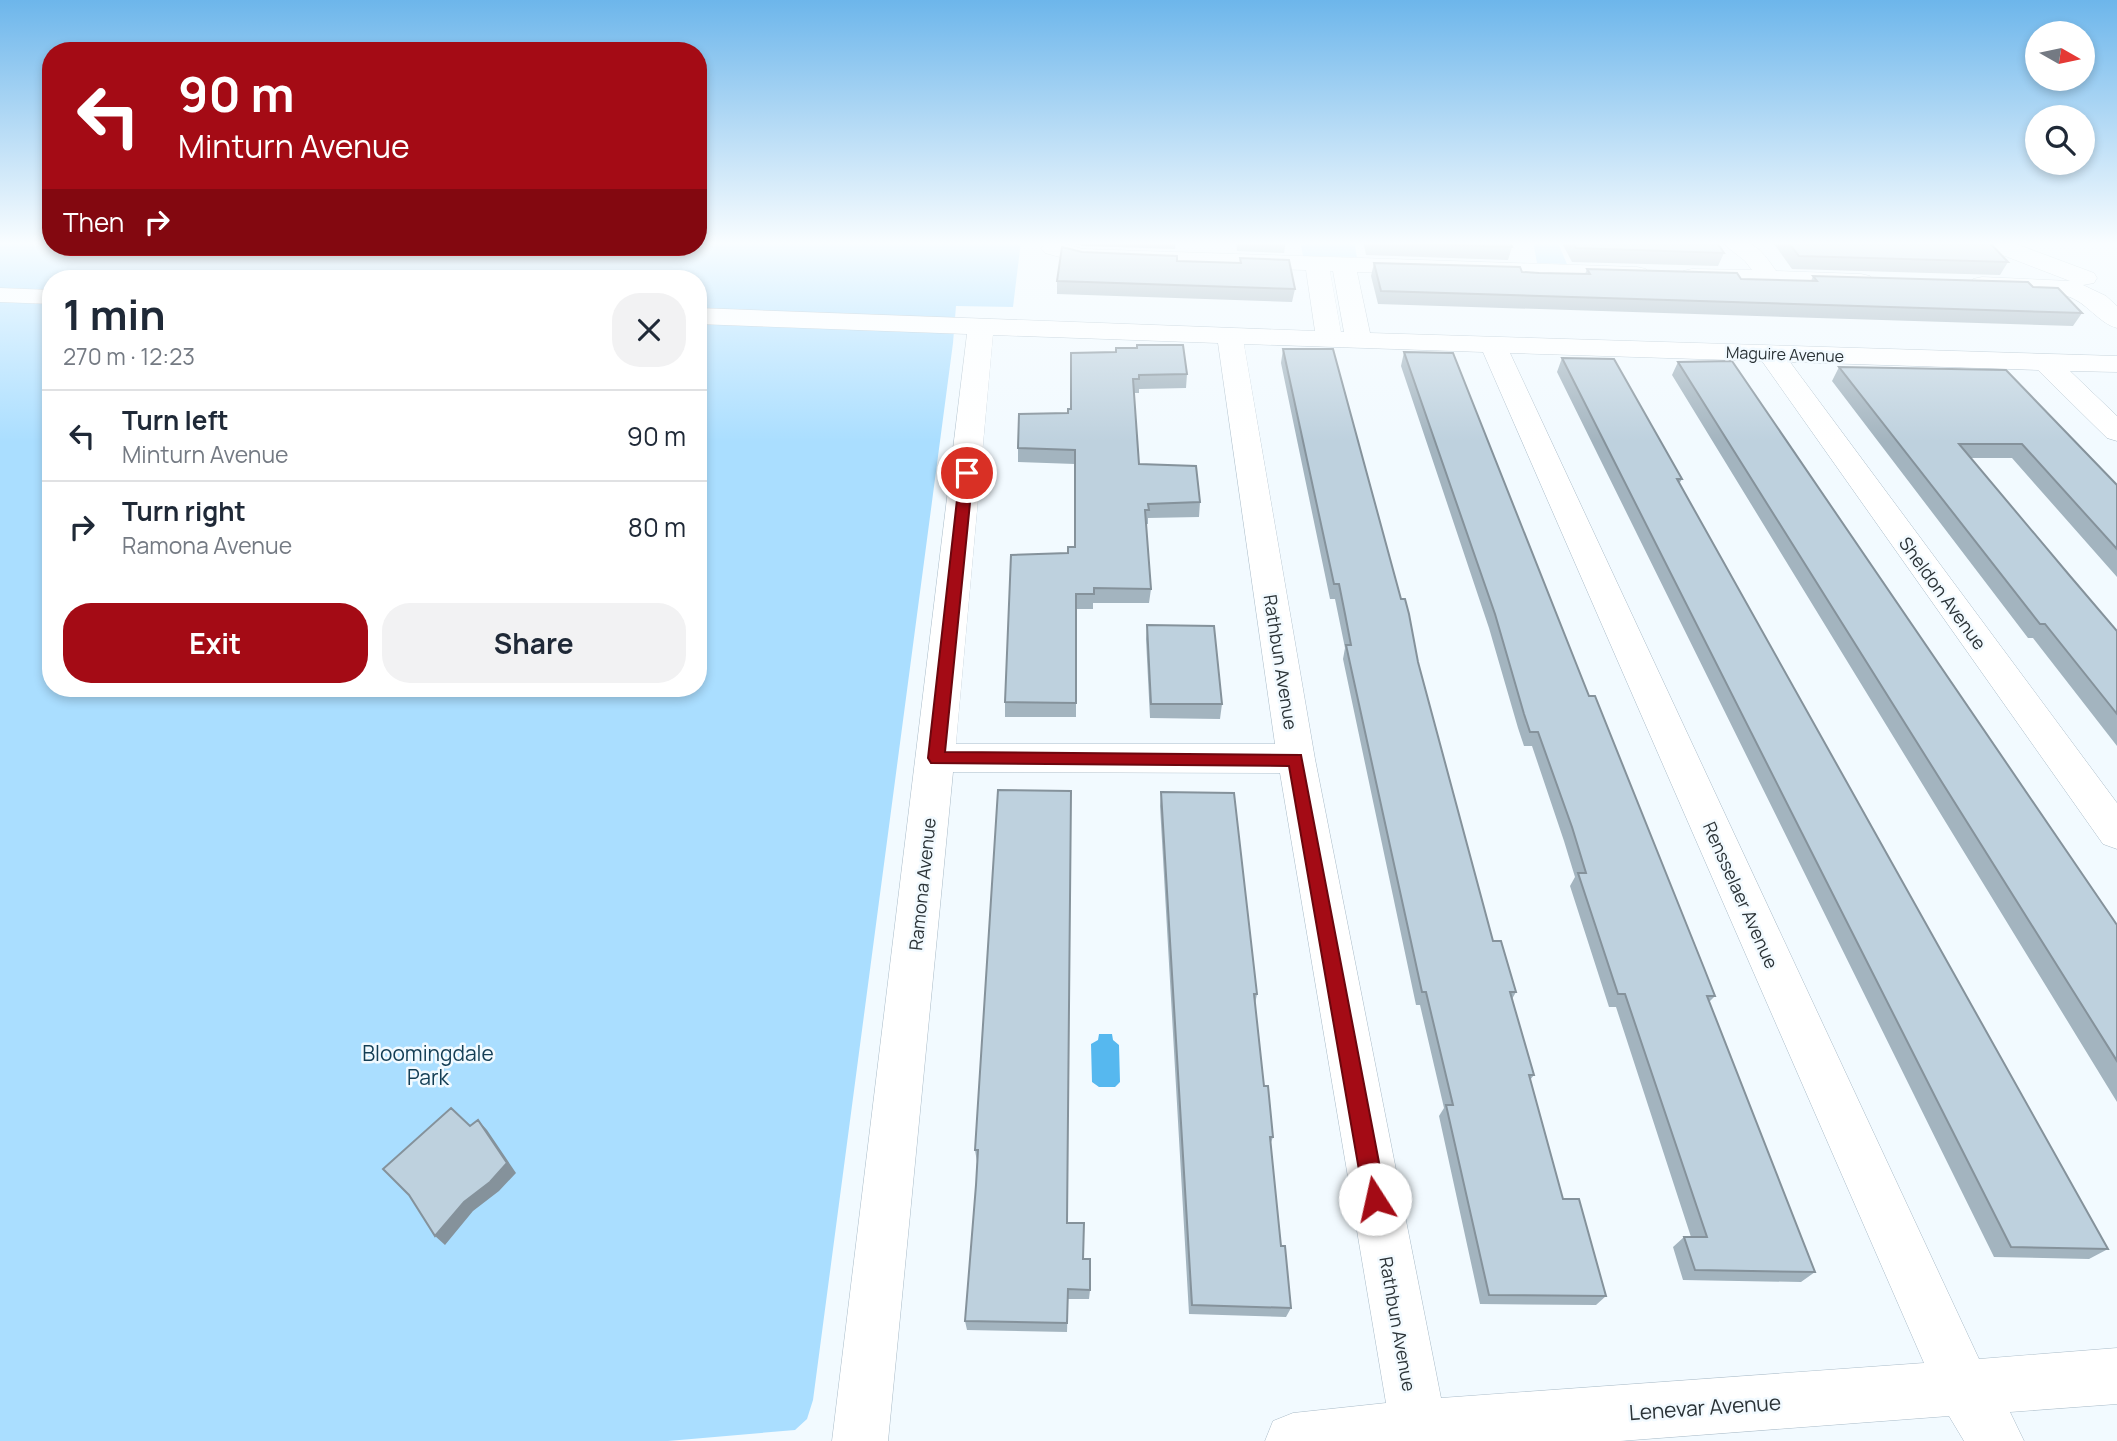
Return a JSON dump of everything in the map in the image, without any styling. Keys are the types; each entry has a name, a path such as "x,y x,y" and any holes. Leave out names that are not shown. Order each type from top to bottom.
{"street":[{"path":"1324,308 1329,339"},
{"path":"1352,308 1358,340"},
{"name":"Maguire Avenue","path":"707,316 2117,364"},
{"name":"Ramona Avenue","path":"860,1441 981,327"},
{"name":"Rathbun Avenue","path":"1230,336 1296,760 1419,1434"},
{"name":"Rensselaer Avenue","path":"1493,344 1964,1389 1996,1441"},
{"name":"Sheldon Avenue","path":"1770,353 2117,833"},
{"path":"2046,362 2117,432"},
{"path":"936,758 1296,760"},
{"name":"Lenevar Avenue","path":"1293,1441 1419,1434 2117,1376"}],"green space":[{"name":"Bloomingdale Park","path":"0,308 42,308 42,697 707,697 707,308 956,308 813,1400 807,1419 795,1430 668,1441 0,1441"}],"shaded area":[{"path":"1099,1034 1112,1034 1113,1040 1119,1045 1120,1082 1115,1087 1099,1087 1092,1082 1091,1044 1098,1040"}],"building":[{"path":"1931,308 2077,308 2082,313"},
{"path":"1137,345 1183,345 1187,374 1139,375 1139,379 1133,379 1139,464 1196,466 1200,502 1148,504 1149,510 1145,510 1151,589 1094,588 1094,594 1076,594 1076,703 1005,702 1011,555 1068,553 1068,547 1075,547 1075,450 1018,448 1019,414 1068,413 1068,409 1071,409 1071,353 1116,352 1116,348 1137,348"},
{"path":"1283,349 1333,349 1401,599 1405,599 1418,662 1493,941 1501,941 1516,992 1510,992 1534,1075 1529,1075 1563,1199 1579,1199 1606,1296 1489,1295 1446,1105 1453,1105 1426,992 1422,992 1346,645 1351,645 1339,584 1334,584"},
{"path":"1404,352 1453,353 1589,696 1595,696 1704,968 1715,996 1707,996 1815,1272 1695,1270 1684,1237 1707,1237 1625,994 1618,994 1578,873 1586,873 1572,827 1538,732 1530,732 1495,614"},
{"path":"1562,358 1614,359 1682,479 1677,479 2108,1249 2011,1247"},
{"path":"1732,361 2117,925 2117,1061 1678,362"},
{"path":"1839,367 2006,370 2117,485 2117,549 2022,444 1959,444 2117,631 2117,714 2045,624 2040,624"},
{"path":"1147,625 1214,626 1222,704 1151,704"},
{"path":"998,790 1071,791 1067,1223 1084,1223 1083,1259 1090,1259 1090,1290 1068,1289 1067,1323 965,1321 976,1185 978,1150 975,1150"},
{"path":"1161,792 1234,793 1257,994 1254,994 1264,1086 1268,1086 1273,1137 1270,1137 1281,1246 1285,1246 1291,1308 1192,1305"},
{"path":"451,1108 470,1126 478,1120 507,1163 490,1182 464,1202 435,1236 409,1195 383,1169"}],"route":[{"path":"967,473 936,758 1296,760 1375,1199"}]}
